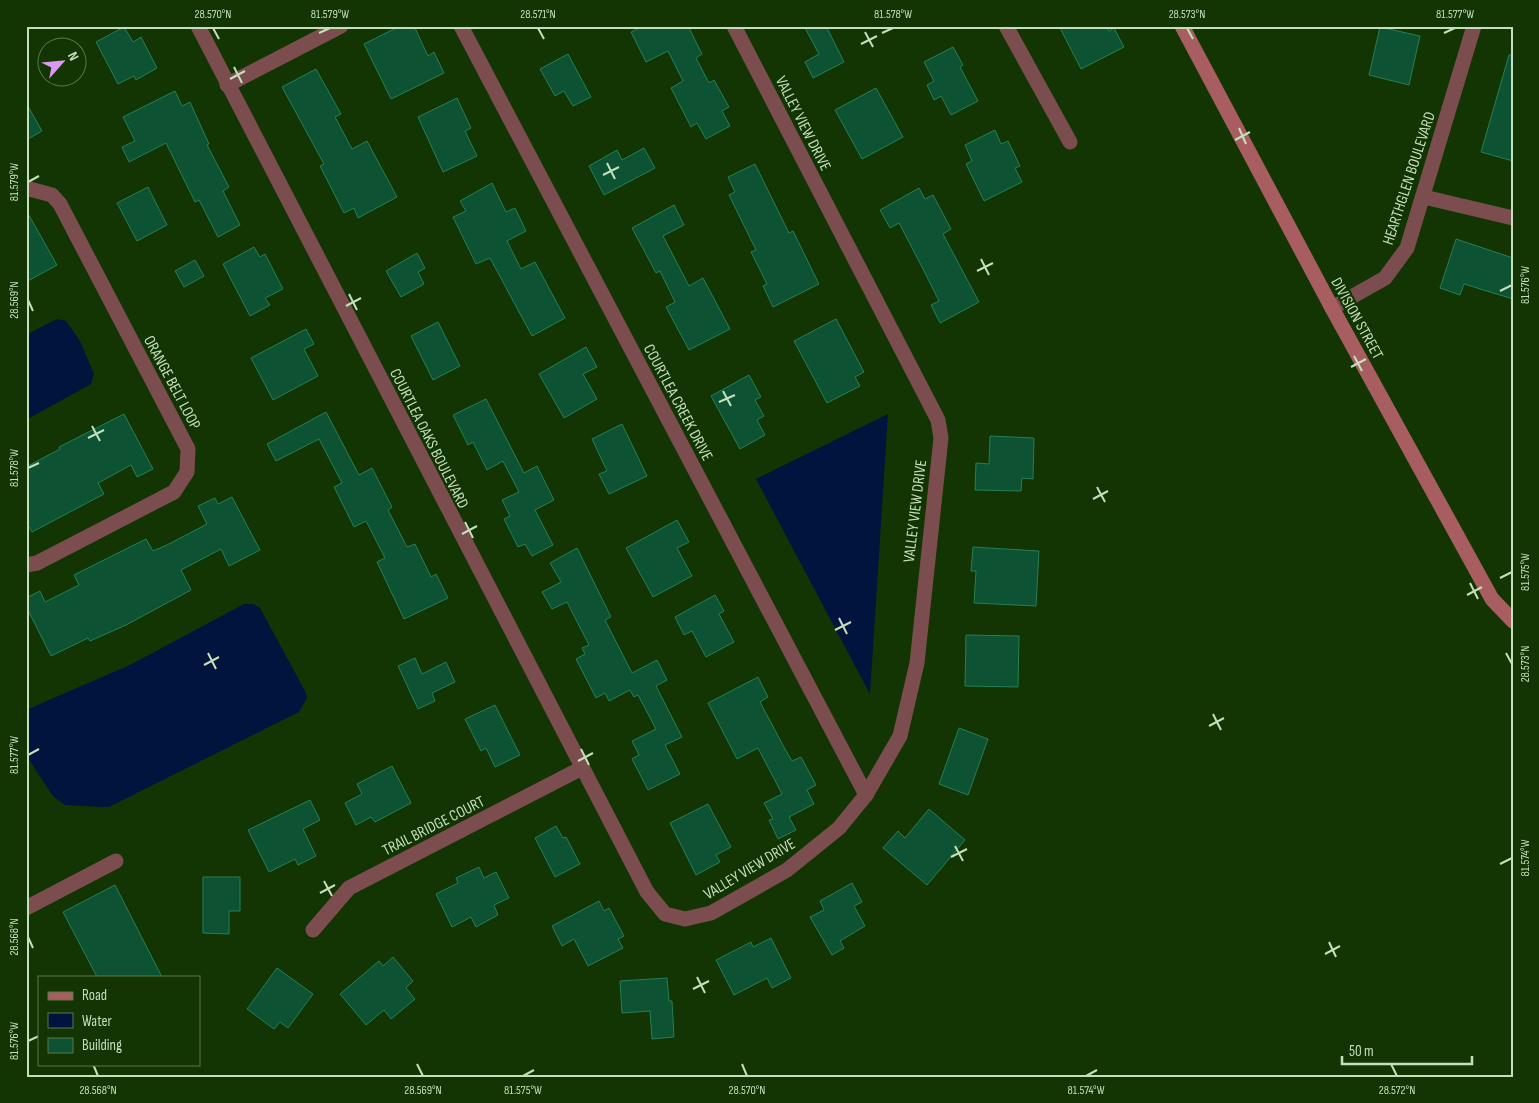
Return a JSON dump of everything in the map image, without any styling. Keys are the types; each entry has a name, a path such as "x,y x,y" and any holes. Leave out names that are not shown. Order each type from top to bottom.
{"street":[{"name":"COURTLEA OAKS BOULEVARD","path":"198,26 647,892 665,914"},
{"path":"227,85 341,26"},
{"name":"COURTLEA CREEK DRIVE","path":"461,26 866,795"},
{"name":"VALLEY VIEW DRIVE","path":"665,914 685,919 711,913 787,870 839,828 866,795 900,736 917,663 941,438 938,420 734,26"},
{"path":"1006,26 1070,142"},
{"name":"DIVISION STREET","path":"1182,26 1332,308 1492,600 1513,621"},
{"name":"HEARTHGLEN BOULEVARD","path":"1332,308 1386,278 1407,248 1474,26"},
{"name":"ORANGE BELT LOOP","path":"26,188 52,195 60,204 188,449 186,472 174,492 37,563 26,565"},
{"path":"1424,196 1513,218"},
{"name":"TRAIL BRIDGE COURT","path":"313,930 349,888 582,768"},
{"path":"31,906 116,861"}],"water":[{"path":"57,319 66,321 80,341 94,374 91,384 26,420 26,335"},
{"path":"888,414 870,694 756,479"},
{"path":"244,604 253,604 260,608 305,691 307,698 299,712 109,807 65,805 53,796 26,755 26,710 132,664"}],"building":[{"path":"400,26 414,26 428,56 434,52 444,73 391,99 364,44"},
{"path":"643,26 688,26 702,54 696,58 709,83 714,80 729,107 722,111 730,126 706,139 697,123 691,127 671,88 683,81 668,51 646,62 631,32"},
{"path":"804,26 826,26 844,62 813,78 805,62 819,54"},
{"path":"1059,26 1107,26 1109,31 1114,28 1124,47 1081,69"},
{"path":"124,27 133,42 141,37 157,68 136,80 134,76 118,84 96,42"},
{"path":"1380,27 1420,36 1409,85 1369,75"},
{"path":"953,47 963,65 960,67 978,101 951,115 941,96 934,100 927,85 934,81 924,62"},
{"path":"568,54 591,97 573,106 564,91 555,96 540,69"},
{"path":"1509,55 1513,55 1513,161 1481,152"},
{"path":"316,69 341,114 335,117 352,149 367,141 397,197 358,218 354,208 344,213 320,166 324,164 282,87"},
{"path":"876,88 903,137 862,159 835,110"},
{"path":"175,91 182,106 190,102 209,144 207,145 229,187 223,191 240,225 218,237 199,200 195,202 166,143 129,162 122,147 135,141 123,117"},
{"path":"457,98 471,128 465,131 477,156 443,172 418,117"},
{"path":"26,103 42,131 26,140"},
{"path":"995,130 1001,144 1008,141 1020,166 1015,168 1022,182 984,201 966,164 972,161 965,145"},
{"path":"644,148 655,168 604,195 589,166 617,150 622,160"},
{"path":"755,164 789,233 793,231 819,284 773,307 763,286 767,284 751,252 756,250 729,195 735,192 728,177"},
{"path":"492,183 506,212 515,208 526,231 507,241 521,269 535,262 565,318 532,336 490,258 476,264 453,217 466,211 460,201"},
{"path":"148,187 167,225 137,241 117,203"},
{"path":"919,188 925,199 933,195 951,229 943,234 979,302 940,323 931,305 939,301 899,223 890,228 880,210"},
{"path":"674,205 684,225 663,236 689,286 703,278 730,329 689,350 666,307 675,302 660,271 656,273 632,228"},
{"path":"26,210 57,265 26,282"},
{"path":"1456,239 1513,258 1513,299 1464,284 1460,295 1440,288"},
{"path":"254,247 260,257 265,254 283,289 265,298 270,305 250,316 223,264"},
{"path":"417,253 425,268 418,272 424,284 401,297 386,271"},
{"path":"195,260 204,276 184,287 175,271"},
{"path":"836,319 864,372 855,377 860,386 827,403 794,341"},
{"path":"438,322 460,366 433,380 411,336"},
{"path":"306,329 314,344 304,349 318,376 273,400 251,358"},
{"path":"586,347 597,367 583,374 597,399 564,418 539,374"},
{"path":"749,375 761,397 755,400 764,416 757,420 765,435 740,449 711,396"},
{"path":"486,399 524,473 537,466 554,500 535,510 553,545 532,556 525,544 518,547 504,519 510,516 502,500 519,492 503,461 487,470 473,442 468,445 453,415"},
{"path":"326,412 359,475 372,468 392,507 388,510 407,547 415,544 431,577 436,574 448,598 404,619 377,562 385,558 366,521 354,527 334,487 342,483 319,439 276,461 267,444"},
{"path":"124,414 153,469 137,477 131,465 98,483 104,494 32,532 26,522 26,467 60,449 59,447"},
{"path":"622,424 647,476 609,494 599,474 607,471 592,439"},
{"path":"990,436 1034,438 1033,479 1022,478 1021,491 975,490 976,463 989,464"},
{"path":"232,497 260,550 229,566 221,549 181,570 191,590 126,625 90,641 88,638 51,656 26,606 26,598 40,591 45,602 79,585 74,575 146,539 153,551 167,545 207,524 198,506 215,498 218,504"},
{"path":"677,520 689,542 677,548 692,576 653,597 626,548"},
{"path":"973,547 1039,551 1036,606 974,603 976,571 971,571"},
{"path":"577,548 611,617 605,620 632,673 657,660 667,680 656,686 682,737 665,745 680,774 648,790 632,759 639,755 632,741 656,729 638,695 634,697 630,690 609,701 605,693 596,698 576,659 585,654 582,648 589,645 567,602 552,609 542,592 561,582 550,563"},
{"path":"715,595 724,611 719,614 734,642 706,657 692,631 684,635 675,617"},
{"path":"966,635 1019,636 1018,687 965,686"},
{"path":"415,658 422,674 446,662 455,682 432,693 435,701 418,709 398,666"},
{"path":"758,677 768,697 760,702 785,749 792,761 801,757 816,785 807,790 814,804 789,817 796,830 778,839 769,820 773,819 764,803 782,794 758,748 737,759 708,703"},
{"path":"495,705 520,755 495,767 486,748 481,751 465,719"},
{"path":"959,728 988,739 968,795 939,784"},
{"path":"392,766 411,803 375,822 371,817 356,825 345,803 362,794 357,784"},
{"path":"310,800 320,820 303,829 316,856 298,865 295,859 269,872 248,830"},
{"path":"708,804 731,847 716,855 720,862 696,875 670,823"},
{"path":"929,809 965,840 927,885 883,848 898,831 905,838"},
{"path":"556,826 563,838 566,837 580,864 555,877 535,838"},
{"path":"479,867 484,878 496,872 509,898 494,905 498,915 476,927 471,917 452,927 436,894 458,883 456,878"},
{"path":"203,877 240,877 240,911 229,911 229,934 203,933"},
{"path":"852,883 862,902 854,906 865,926 840,941 844,948 832,955 810,917 824,910 820,901"},
{"path":"115,885 161,976 96,976 63,912"},
{"path":"599,901 604,911 609,908 624,936 618,939 623,948 588,966 574,939 562,946 552,926"},
{"path":"771,938 791,978 772,988 767,978 734,995 716,960 751,942 753,947"},
{"path":"393,957 413,981 406,988 415,999 391,1019 384,1010 366,1025 340,994 379,961 383,966"},
{"path":"277,968 313,994 288,1028 280,1022 274,1029 247,1009"},
{"path":"667,978 669,1001 672,1001 674,1037 652,1039 650,1011 622,1013 620,981"}]}
